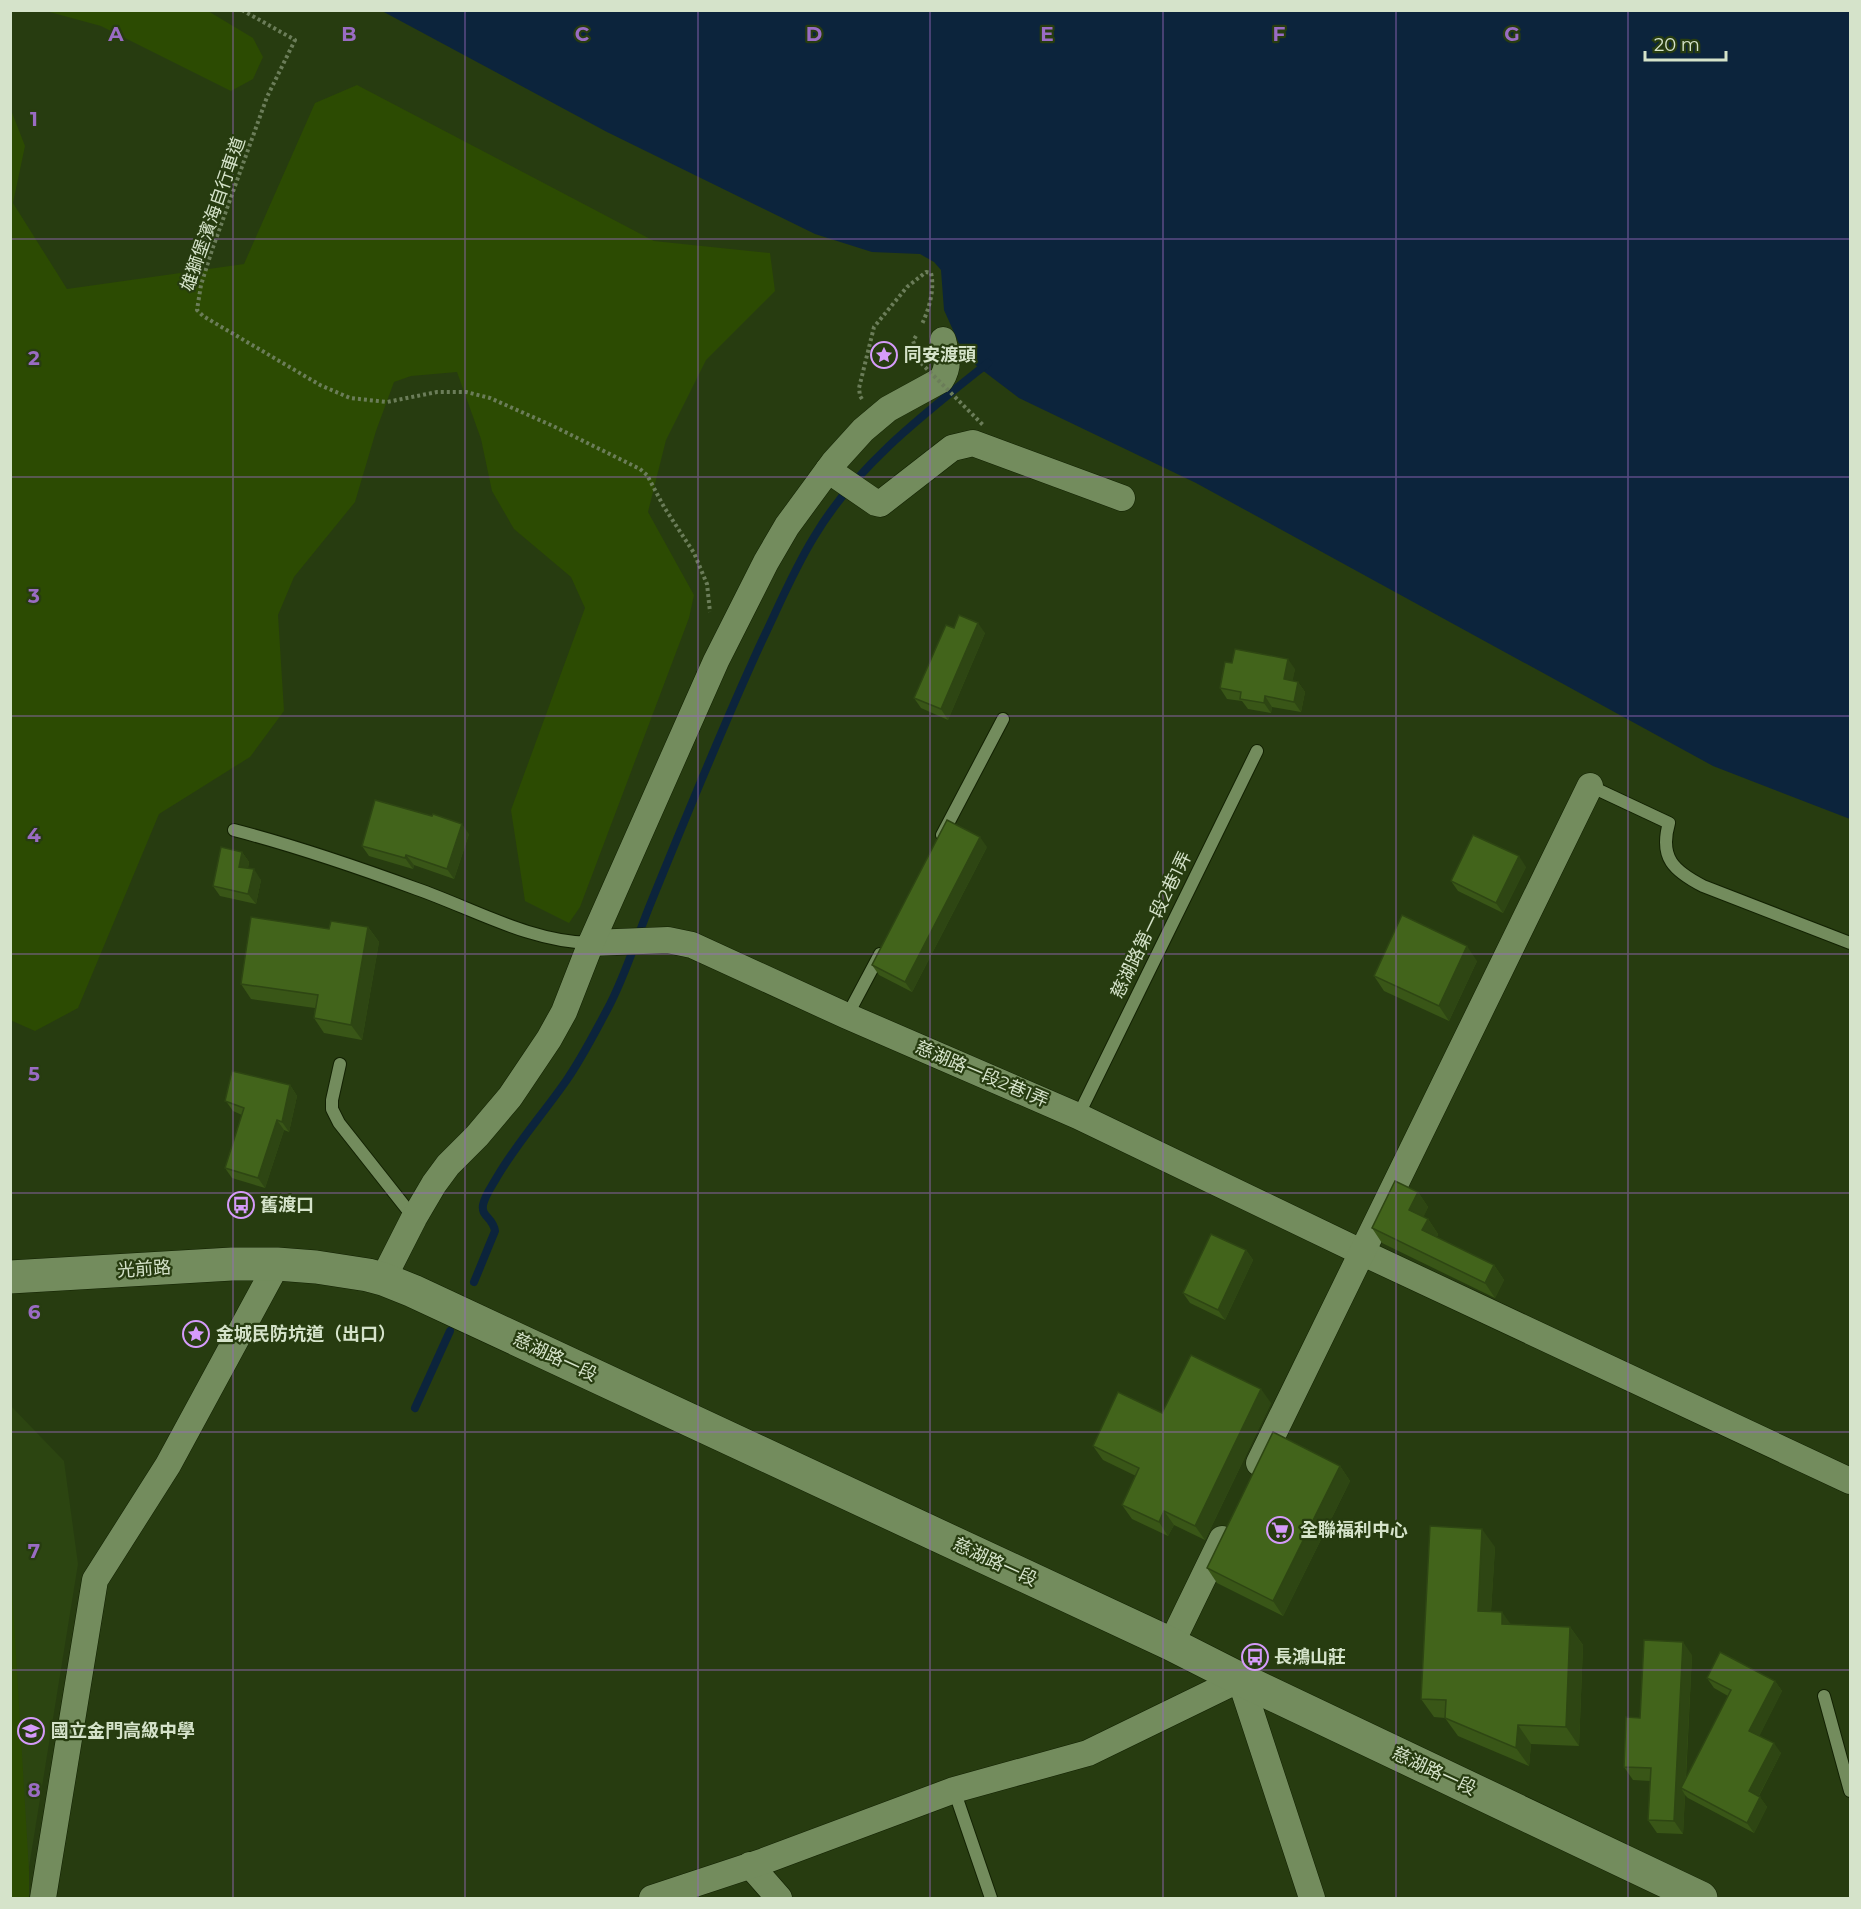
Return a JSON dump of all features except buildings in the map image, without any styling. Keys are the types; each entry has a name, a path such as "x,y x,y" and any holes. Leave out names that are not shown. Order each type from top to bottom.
{"main road":[{"name":"光前路","path":"10,1278 232,1264 277,1264"},
{"name":"慈湖路一段","path":"277,1264 316,1267 383,1279 424,1296 1171,1644 1701,1899"}],"street":[{"path":"383,1279 434,1184 448,1165 490,1121 527,1073 564,1012 602,942 716,661 765,562 787,526 863,430 888,409 941,380 948,362 943,340"},
{"path":"831,472 869,499 876,503 883,503 952,448 973,443 1122,498"},
{"path":"1248,1485 1590,786"},
{"name":"慈湖路一段2巷1弄","path":"602,942 649,939 692,945 847,1016 1078,1116 1361,1252 1851,1481"},
{"path":"43,1899 95,1581 168,1465 277,1264"},
{"path":"1171,1644 1233,1517"},
{"path":"652,1899 954,1790 1088,1753 1240,1679 1312,1899"},
{"path":"750,1865 779,1899"}],"lane":[{"path":"936,847 1003,719"},
{"name":"慈湖路第一段2巷1弄","path":"1078,1116 1257,751"},
{"path":"1590,786 1669,824 1665,836 1666,850 1671,864 1684,876 1713,890 1851,943"},
{"path":"234,830 295,846 395,881 540,937 573,943 602,942"},
{"path":"847,1016 886,942"},
{"path":"340,1064 332,1110 339,1123 414,1218"},
{"path":"1824,1696 1851,1791"},
{"path":"954,1790 991,1899"}],"path":[{"name":"雄獅堡濱海自行車道","path":"242,10 295,40 267,97 212,250 201,285 197,310 257,350 320,385 350,398 387,402 437,392 466,392 490,398 640,469 647,475 694,553 707,584 711,617"},
{"path":"878,417 860,396 859,388 872,333 883,316 908,287 926,272 931,273 932,276 930,304 913,341 921,363 983,425"}],"shaded area":[{"path":"46,11 208,11 253,38 263,57 253,79 231,91 101,26"},
{"path":"357,85 654,241 770,253 775,291 706,360 666,440 648,512 694,595 689,618 580,907 569,923 525,901 511,810 585,608 571,577 514,529 492,491 481,439 457,372 411,376 394,382 376,431 355,502 294,577 278,615 284,711 250,757 159,814 78,1008 35,1031 10,1020 11,110 25,146 13,203 67,289 244,264 315,103"},
{"name":"國立金門高級中學","path":"10,1405 64,1461 78,1564 24,1898 10,1898"},
{"path":"11,1572 29,1871 29,1898 11,1898"}],"water":[{"path":"382,11 1850,11 1850,819 1713,766 1196,483 1019,398 965,357 944,310 941,270 934,262 920,254 872,252 815,234 607,132"}],"waterway":[{"path":"474,1282 495,1231 483,1209 485,1198 513,1152 572,1072 614,997 719,739 761,643 806,550 831,511 871,464 916,422 988,363"},
{"path":"415,1408 450,1331"}],"place":[{"name":"同安渡頭","path":"884,355"},
{"name":"舊渡口","path":"241,1205"},
{"name":"金城民防坑道（出口）","path":"196,1334"},
{"name":"全聯福利中心","path":"1280,1530"},
{"name":"長鴻山莊","path":"1255,1657"},
{"name":"國立金門高級中學","path":"31,1731"}]}
